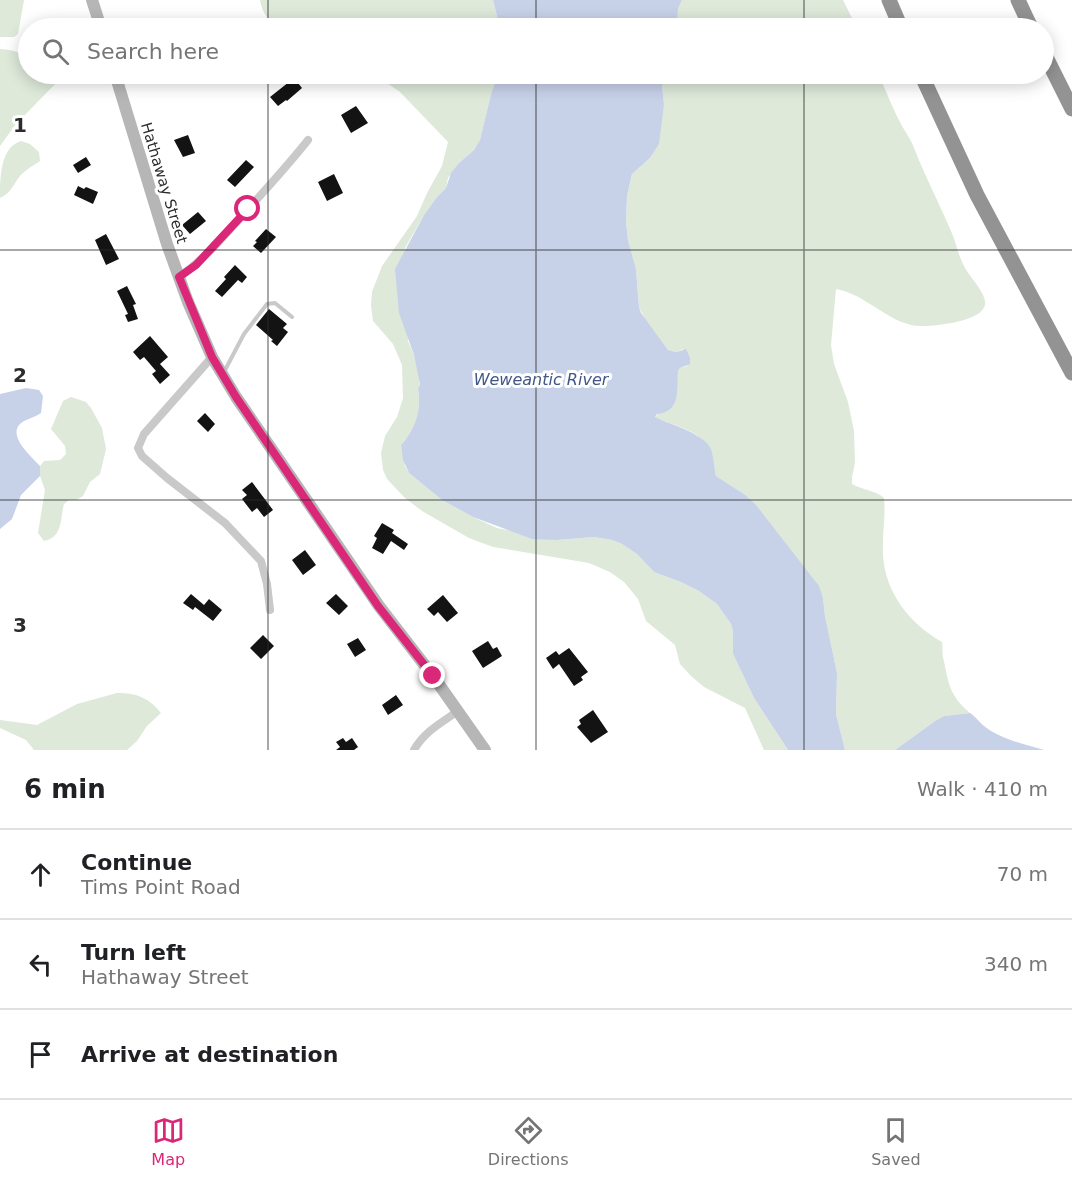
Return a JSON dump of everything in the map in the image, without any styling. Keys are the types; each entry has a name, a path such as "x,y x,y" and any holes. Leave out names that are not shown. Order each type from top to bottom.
{"highway":[{"path":"889,0 897,18"},
{"path":"1018,0 1026,18"},
{"path":"1054,73 1072,109"},
{"path":"926,84 977,195 1072,374"}],"street":[{"path":"92,0 98,18"},
{"name":"Hathaway Street","path":"118,84 167,244 212,357 378,606 485,750"},
{"path":"179,277 196,265 308,141"},
{"path":"212,357 144,434 138,448 142,456 167,478 225,523 261,561 270,610"},
{"path":"414,750 431,729 458,711"}],"lane":[{"path":"223,375 244,334 267,304 275,303 292,317"}],"green space":[{"path":"0,0 24,0 21,18 18,18 18,34 14,37 0,37"},
{"path":"260,0 493,0 498,18 268,18 262,9"},
{"path":"682,0 843,0 852,18 678,18"},
{"path":"0,49 18,53 18,84 55,84 16,124 0,146"},
{"path":"388,84 494,84 480,140 474,150 459,163 448,178 446,188 424,215 405,248 408,341 420,378 418,412 410,433 401,445 405,466 409,473 442,500 497,528 557,540 594,537 622,544 637,554 654,572 699,591 717,604 731,624 733,654 754,698 788,750 764,750 745,708 704,687 691,676 680,664 675,645 646,621 638,599 624,582 610,572 589,563 493,547 469,538 422,511 405,498 387,479 383,470 381,453 385,436 397,417 403,398 402,365 393,344 373,321 372,292 382,266 417,216 442,166 448,142 400,92"},
{"path":"663,84 883,84 913,145 951,231 962,262 985,300 982,310 968,319 923,326 900,321 858,297 836,289 831,345 834,364 848,402 854,431 855,463 852,484 884,498 883,553 888,581 894,594 910,616 930,635 942,642 950,688 957,700 970,713 944,716 895,750 845,750 836,714 837,673 823,598 744,494 716,476 713,457 705,441 690,431 655,417 677,395 678,371 687,366 683,349 676,352 668,350 646,321 639,307 636,269 626,222 627,196 632,174 649,159 664,104"},
{"path":"21,141 30,144 39,152 40,161 22,174 9,191 0,198 1,173 5,157 14,144"},
{"path":"71,397 86,402 91,408 102,428 106,449 100,474 90,482 83,496 64,504 58,532 44,541 38,533 45,490 40,476 40,466 44,461 60,460 66,454 65,446 51,429 63,401"},
{"path":"117,693 142,697 161,713 127,750 34,750 26,740 0,728 0,720 37,725 77,704"}],"water":[{"path":"493,0 682,0 678,18 498,18"},
{"name":"Weweantic River","path":"494,84 663,84 664,104 659,144 649,159 632,174 627,196 626,222 636,269 641,313 668,350 676,352 686,349 690,358 690,364 678,371 674,404 670,409 655,417 704,440 712,452 716,476 744,494 756,505 819,586 837,673 836,714 845,750 788,750 754,698 733,654 731,624 717,604 699,591 654,572 637,554 612,540 594,537 557,540 532,539 473,517 442,500 409,473 403,460 401,445 416,419 420,384 414,355 399,313 395,269 424,215 446,188 451,173 474,150 480,140"},
{"path":"26,388 39,390 43,396 41,413 21,423 17,436 23,447 40,466 40,476 21,495 12,519 0,529 0,394"},
{"path":"970,713 997,734 1044,750 895,750 944,716"}],"building":[{"path":"286,84 299,84 302,88 278,106 270,97"},
{"path":"356,106 368,123 351,133 341,115"},
{"path":"188,135 195,153 183,157 174,140"},
{"path":"86,157 91,165 78,173 73,165"},
{"path":"246,160 254,167 235,187 227,180"},
{"path":"334,174 343,193 327,201 318,182"},
{"path":"78,186 98,192 93,204 74,195"},
{"path":"198,212 206,221 190,234 182,225"},
{"path":"266,229 276,237 261,253 253,246"},
{"path":"106,234 119,259 106,265 95,240"},
{"path":"235,265 247,277 242,283 238,280 222,297 215,291"},
{"path":"127,286 136,304 133,305 138,319 128,322 125,315 128,314 117,291"},
{"path":"269,309 287,324 283,328 288,332 277,346 256,325"},
{"path":"150,336 168,357 160,364 170,375 160,384 152,374 156,371 144,357 140,360 133,352"},
{"path":"205,413 215,424 208,432 197,421"},
{"path":"252,482 273,510 264,517 257,508 252,512 242,499 247,495 242,490"},
{"path":"382,523 394,530 392,533 408,544 404,550 391,541 383,554 372,548 377,538 374,536"},
{"path":"305,550 316,565 303,575 292,560"},
{"path":"191,594 204,605 209,599 222,610 213,621 195,607 193,610 183,603"},
{"path":"336,594 348,606 339,615 326,603"},
{"path":"443,595 458,613 447,622 438,612 434,616 427,609"},
{"path":"263,635 274,646 261,659 250,648"},
{"path":"358,638 366,650 355,657 347,644"},
{"path":"488,641 493,649 497,647 502,656 483,668 472,651"},
{"path":"569,648 588,672 581,677 583,680 574,686 559,664 553,669 546,658 556,651 559,655"},
{"path":"396,695 403,705 388,715 382,705"},
{"path":"593,710 608,732 591,743 577,727 581,724 579,720"},
{"path":"343,738 346,742 352,738 358,747 354,750 336,750 340,747 336,742"}],"route":[{"path":"248,209 196,265 179,277 188,302 212,357 236,397 378,606 433,676"}]}
